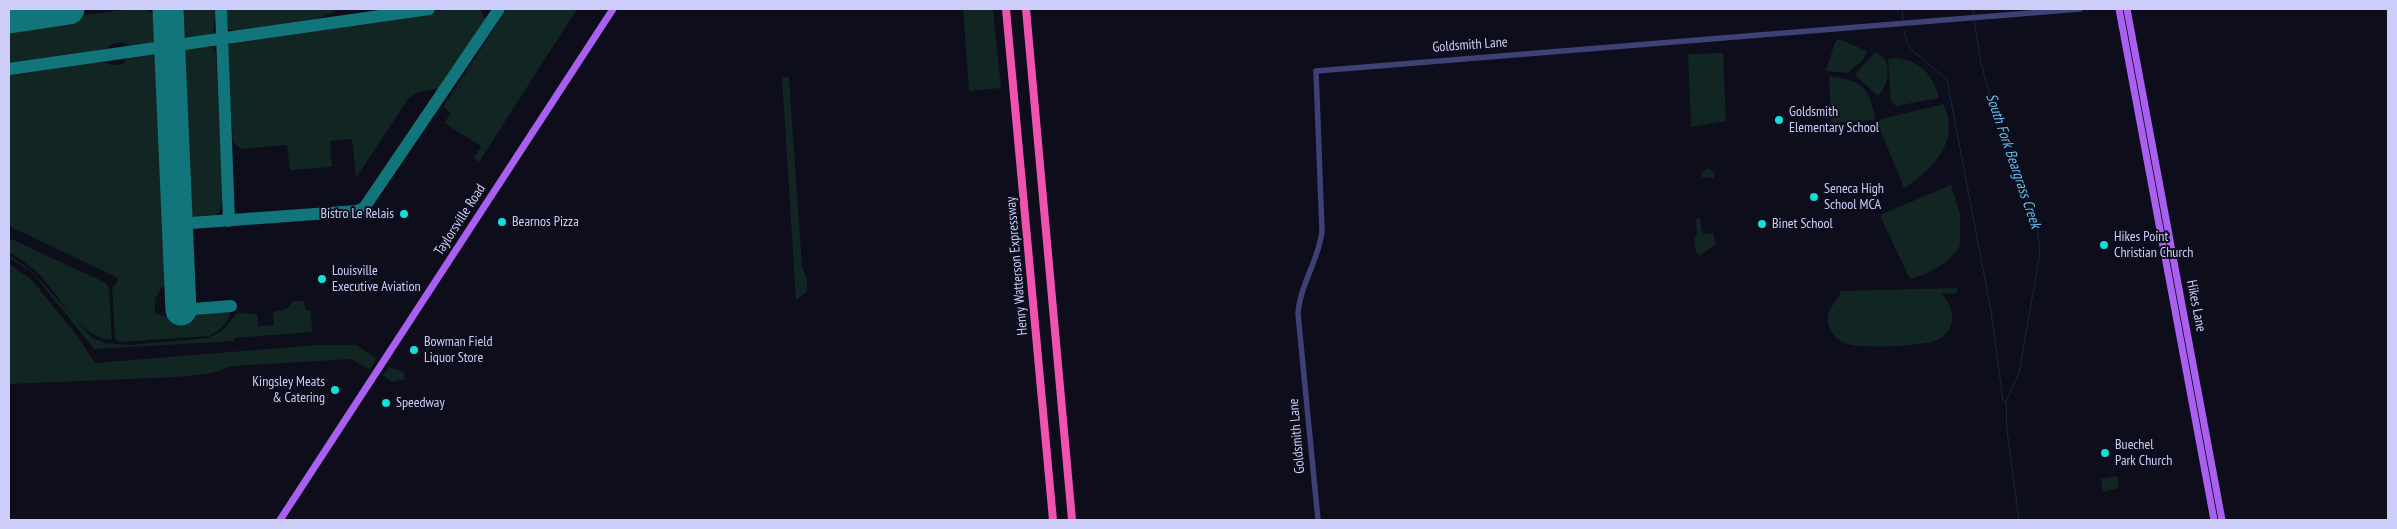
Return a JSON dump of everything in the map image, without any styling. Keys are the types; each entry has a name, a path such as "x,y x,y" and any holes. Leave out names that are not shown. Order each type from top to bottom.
{"highway":[{"name":"Henry Watterson Expressway","path":"1006,9 1053,520"},
{"path":"1026,9 1072,520"}],"main road":[{"name":"Taylorsville Road","path":"280,520 612,9"},
{"name":"Hikes Lane","path":"2119,9 2214,520"},
{"name":"Hikes Lane","path":"2127,9 2222,520"}],"street":[{"name":"Goldsmith Lane","path":"1318,520 1298,314 1304,284 1319,246 1322,231 1316,71 1968,20 2080,9"}],"green space":[{"path":"130,9 146,10 157,16 160,31 153,43 133,47 123,42 112,44 103,52 9,65 9,26"},
{"path":"179,9 216,9 213,33 199,39 184,35 175,24 175,17"},
{"path":"226,9 335,9 334,12 319,18 237,32 228,29"},
{"path":"451,9 480,9 485,20 439,88 416,93 408,99 356,178 352,139 330,141 332,167 290,170 287,145 241,149 233,142 227,48 233,41"},
{"path":"507,9 577,9 479,162 474,158 481,146 444,123 451,113 443,107"},
{"path":"963,9 993,9 1001,88 969,91"},
{"path":"1839,39 1867,51 1863,60 1848,73 1826,71 1835,42"},
{"path":"205,45 214,49 216,53 223,198 219,213 212,217 196,218 188,215 183,206 177,66 180,55 183,52 190,48"},
{"path":"1875,52 1885,60 1888,73 1885,85 1878,96 1857,77 1856,73"},
{"path":"1723,53 1726,121 1691,127 1688,54"},
{"path":"148,54 157,59 161,68 170,280 155,297 155,314 182,321 202,311 230,312 228,320 223,327 209,336 120,342 115,339 112,286 114,287 118,278 9,226 9,74 101,61 111,65 123,64 128,57"},
{"path":"1897,58 1913,62 1925,70 1933,82 1939,98 1896,106 1891,102 1888,59"},
{"path":"1829,76 1849,80 1862,87 1871,100 1875,120 1833,123 1831,121"},
{"path":"782,77 789,77 802,267 807,279 807,291 796,300"},
{"path":"1944,104 1949,127 1945,146 1934,163 1904,188 1878,124 1881,119"},
{"path":"1708,168 1714,173 1714,178 1701,177 1702,172"},
{"path":"1951,185 1960,214 1960,245 1951,257 1938,267 1910,279 1881,218 1882,214"},
{"path":"1700,218 1702,232 1705,234 1713,233 1716,244 1699,256 1696,252 1694,238 1697,235 1696,219"},
{"path":"9,238 106,283 109,289 112,339 101,338 81,325 40,275 9,252"},
{"path":"9,255 33,272 91,337 105,343 130,345 208,338 223,330 237,313 257,314 258,326 274,325 273,312 287,309 293,301 303,301 307,311 311,311 312,332 234,338 234,341 94,349 32,272 9,258"},
{"path":"9,264 31,279 78,337 95,363 317,345 356,345 376,358 370,370 351,359 233,366 208,374 175,377 9,384"},
{"path":"1957,288 1957,293 1942,294 1951,311 1952,318 1949,330 1939,339 1931,342 1891,346 1851,345 1844,343 1831,332 1828,317 1830,309 1841,291"},
{"path":"389,367 404,372 405,379 392,382 383,375"},
{"path":"2117,476 2119,488 2103,492 2101,479"}],"waterway":[{"path":"1902,9 1903,20"},
{"name":"South Fork Beargrass Creek","path":"1973,9 1974,15"},
{"name":"South Fork Beargrass Creek","path":"1974,19 1981,63 1999,131 2037,226 2040,253 2019,373 2006,402 2007,430 2019,520"},
{"path":"1904,30 1907,44 1913,51 1947,80 1991,311 2003,401 2005,402"}],"taxiway":[{"path":"221,9 229,221"},
{"path":"9,69 429,9"},
{"path":"177,224 357,211 364,208 499,9"},
{"path":"181,310 231,306"}],"runway":[{"path":"9,18 69,9"},
{"path":"168,9 181,310"}],"place":[{"name":"Goldsmith Elementary School","path":"1779,120"},
{"name":"Seneca High School MCA","path":"1814,197"},
{"name":"Bistro Le Relais","path":"404,214"},
{"name":"Bearnos Pizza","path":"502,222"},
{"name":"Binet School","path":"1762,224"},
{"name":"Hikes Point Christian Church","path":"2104,245"},
{"name":"Louisville Executive Aviation","path":"322,279"},
{"name":"Bowman Field Liquor Store","path":"414,350"},
{"name":"Kingsley Meats & Catering","path":"335,390"},
{"name":"Speedway","path":"386,403"},
{"name":"Buechel Park Church","path":"2105,453"}]}
